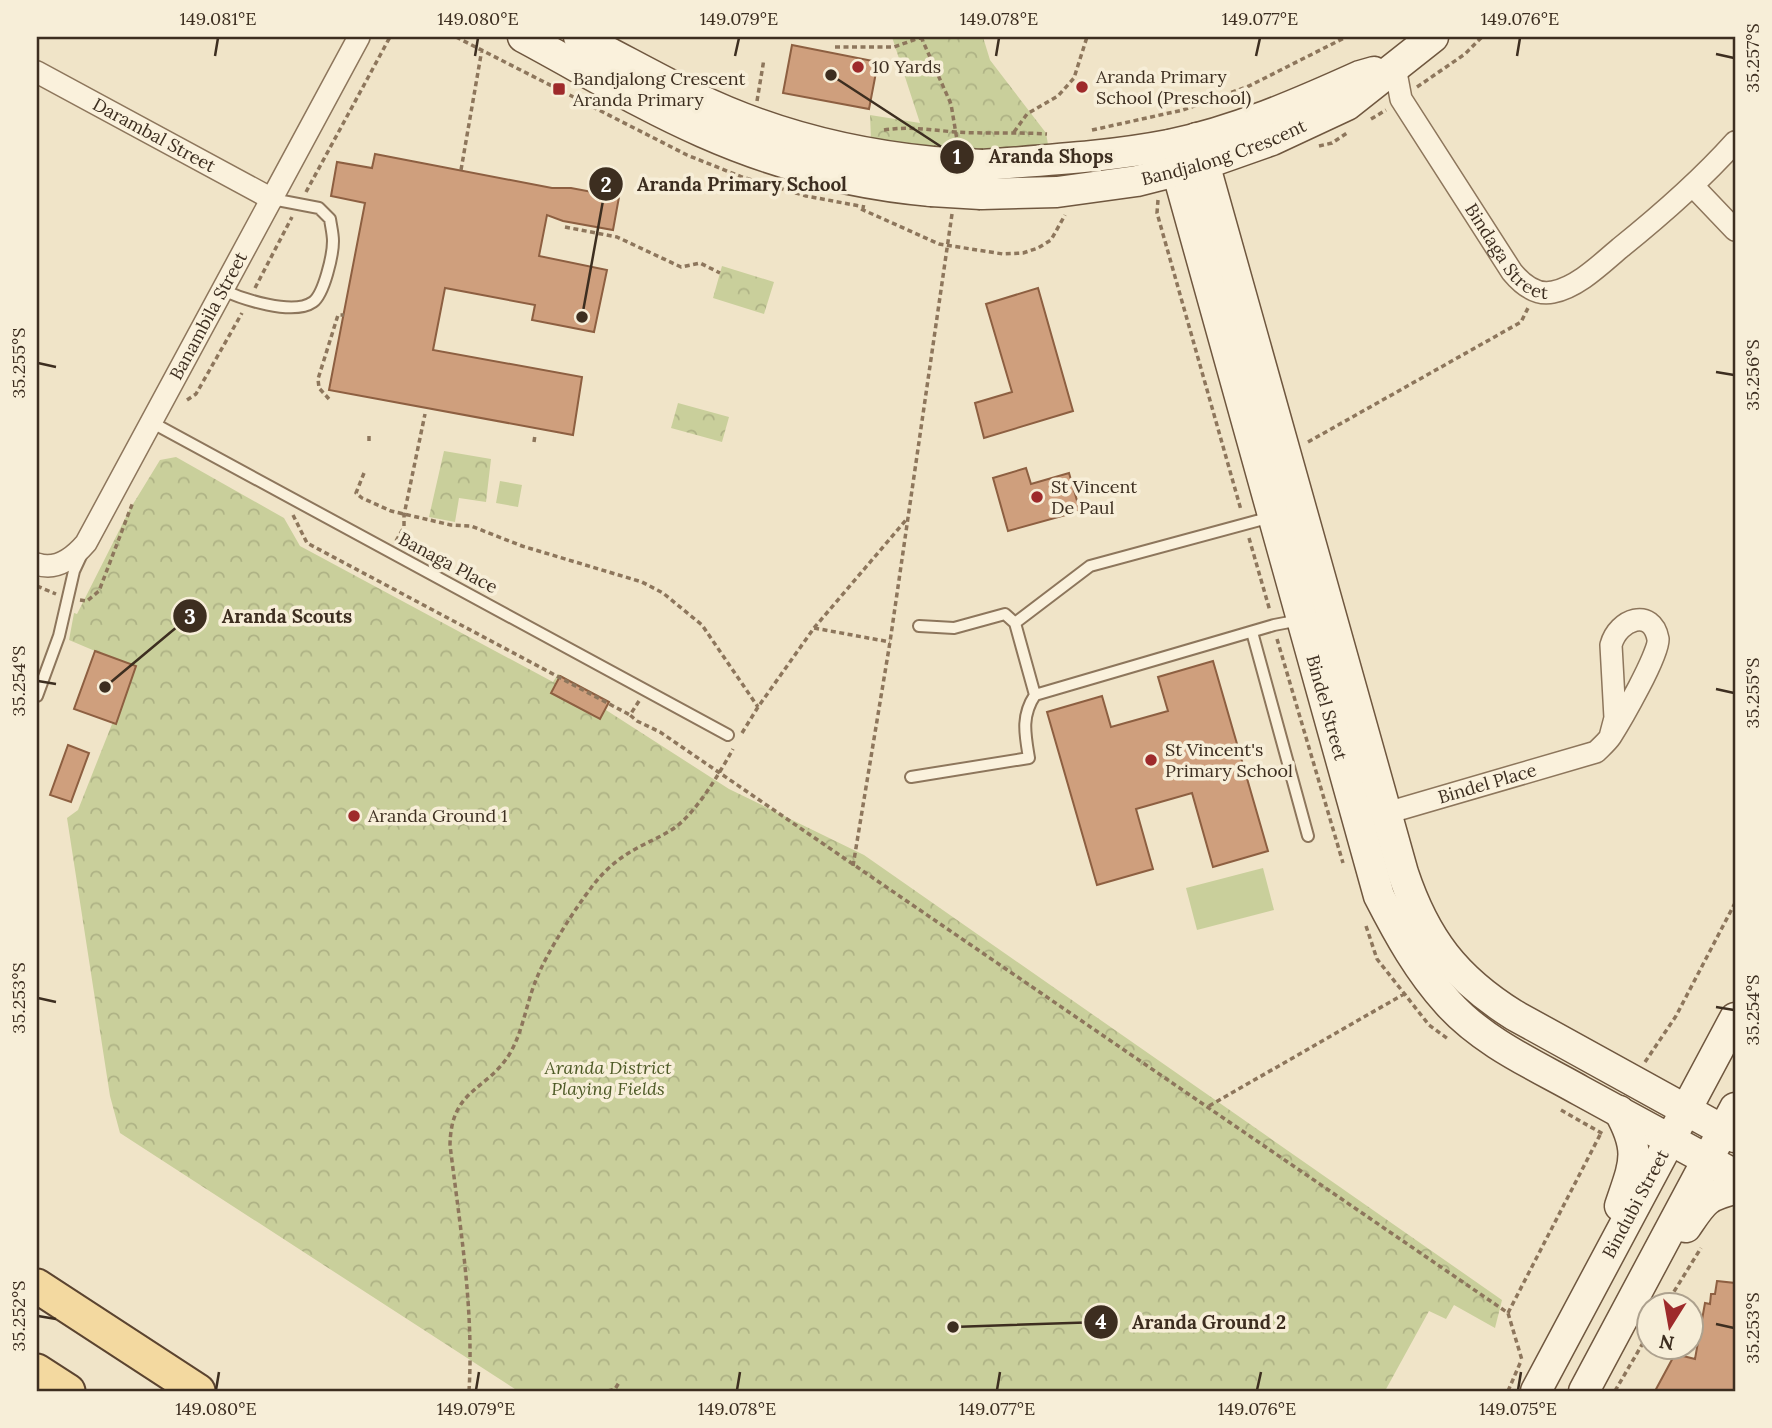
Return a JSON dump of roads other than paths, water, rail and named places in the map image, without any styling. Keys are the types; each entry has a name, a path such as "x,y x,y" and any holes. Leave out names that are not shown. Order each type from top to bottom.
{"main road":[{"path":"37,1286 198,1391"},
{"path":"37,1371 68,1391"}],"street":[{"name":"Banambila Street","path":"37,564 42,566 63,563 76,555 86,543 359,37"},
{"name":"Bandjalong Crescent","path":"579,37 695,97 765,126 932,177"},
{"name":"Bandjalong Crescent","path":"529,38 674,119 780,162 818,173 883,185 932,177 981,180 1056,192 1137,181 1187,155 1360,76 1395,67 1433,37"},
{"name":"Bindaga Street","path":"1395,67 1401,99 1512,272 1524,285 1535,290 1554,292 1572,285 1664,212 1735,142"},
{"name":"Darambal Street","path":"37,72 272,199"},
{"name":"Bindel Street","path":"1187,155 1372,817 1379,896 1405,946 1426,976 1465,1020 1501,1047 1610,1122 1671,1140 1735,1175"},
{"path":"1693,186 1735,230"},
{"name":"Bindel Street","path":"1247,370 1273,516 1316,616"},
{"name":"Bindel Place","path":"1372,817 1576,760 1596,752 1610,737 1656,655 1658,640 1653,627 1646,622 1634,619 1622,624 1614,635 1611,645 1615,718 1610,737"},
{"name":"Bindel Street","path":"1426,976 1481,994 1514,1015 1687,1110 1731,1125"},
{"name":"Bindubi Street","path":"1536,1391 1735,1017"},
{"path":"1586,1298 1635,1160 1628,1127 1610,1122"},
{"path":"1651,1292 1708,1160 1731,1125"},
{"path":"1655,1292 1703,1202 1718,1193 1735,1189"},
{"path":"1584,1391 1636,1325"}],"lane":[{"path":"223,290 248,300 289,306 304,306 313,302 321,293 333,241 330,219 319,208 272,199"},
{"name":"Banaga Place","path":"151,422 728,735"},
{"path":"1015,623 1090,566 1273,516"},
{"path":"37,696 59,636 75,571 86,543"},
{"path":"919,626 954,628 1006,614 1015,623 1035,695"},
{"path":"911,778 1029,758 1026,708 1035,695 1316,616"},
{"path":"1252,632 1308,836"}],"place":[{"name":"10 Yards","path":"858,67"},
{"name":"Aranda Shops","path":"831,75"},
{"name":"Aranda Primary School (Preschool)","path":"1082,87"},
{"name":"Bandjalong Crescent Aranda Primary","path":"559,89"},
{"name":"Aranda Primary School","path":"582,317"},
{"name":"St Vincent De Paul","path":"1037,497"},
{"name":"Aranda Scouts","path":"105,687"},
{"name":"St Vincent's Primary School","path":"1151,760"},
{"name":"Aranda Ground 1","path":"354,816"},
{"name":"Aranda Ground 2","path":"953,1327"}],"park label":[{"name":"Aranda District Playing Fields","path":"608,1078"}]}
